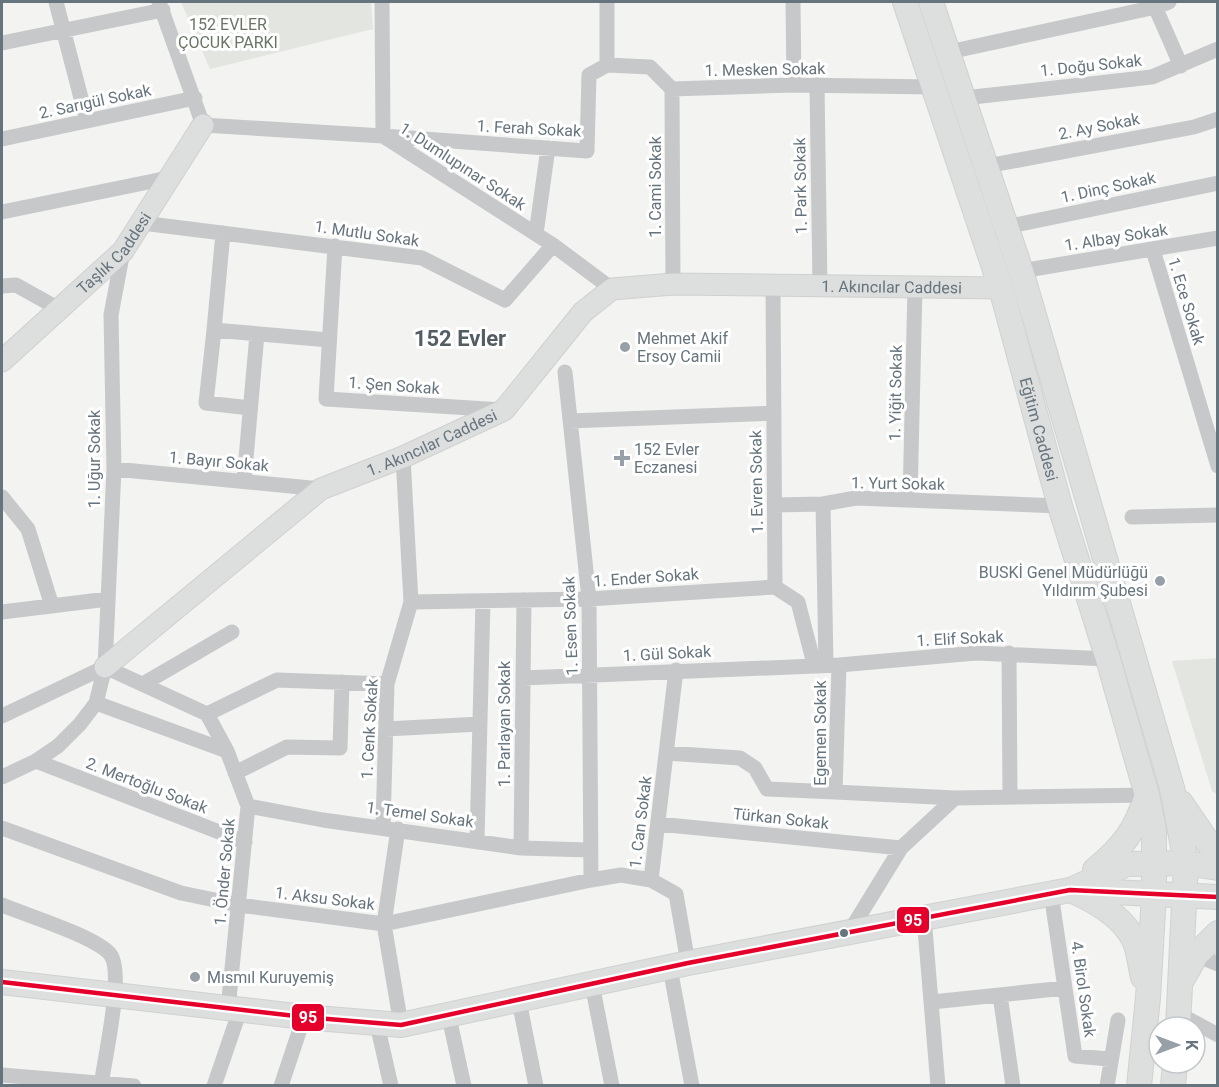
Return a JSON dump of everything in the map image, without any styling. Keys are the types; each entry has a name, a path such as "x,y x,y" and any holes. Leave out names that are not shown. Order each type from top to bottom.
{"main road":[{"name":"Eğitim Caddesi","path":"905,2 1001,288 1060,506 1148,795 1154,830 1155,862 1148,998 1139,1086"},
{"name":"Eğitim Caddesi","path":"931,2 1021,271 1172,788"},
{"path":"1172,788 1189,819 1209,844 1218,849"},
{"path":"1172,788 1186,862 1179,1015"},
{"path":"1061,892 1123,846 1139,821 1148,795"},
{"path":"1061,892 1127,864 1186,862 1218,868"},
{"path":"1061,892 1096,902 1118,920 1134,940 1148,998"},
{"path":"2,982 234,1010 401,1025 449,1017 679,965 1061,892 1154,892 1218,897"},
{"path":"1181,982 1207,959 1218,933"}],"street":[{"path":"57,2 87,121"},
{"path":"382,2 383,136"},
{"path":"607,2 608,65 650,67 672,89"},
{"path":"793,2 794,85"},
{"path":"949,52 1159,3 1181,66"},
{"path":"2,43 161,6 203,125"},
{"name":"1. Doğu Sokak","path":"964,98 1152,77 1218,50"},
{"name":"1. Ferah Sokak","path":"383,136 587,151 589,75 608,65"},
{"name":"1. Mesken Sokak","path":"672,89 794,85 933,87"},
{"name":"1. Park Sokak","path":"817,85 820,286"},
{"name":"1. Cami Sokak","path":"672,89 673,284"},
{"name":"2. Sarıgül Sokak","path":"2,140 195,98"},
{"name":"2. Ay Sokak","path":"987,166 1217,122"},
{"name":"1. Dumlupınar Sokak","path":"203,125 383,136 553,245 612,289"},
{"name":"Taşlık Caddesi","path":"2,361 123,251 203,125"},
{"path":"536,234 548,148"},
{"path":"2,213 172,177"},
{"name":"1. Dinç Sokak","path":"1006,227 1218,183"},
{"name":"1. Mutlu Sokak","path":"142,223 422,258 504,300 553,245"},
{"path":"223,232 206,403 250,408"},
{"name":"1. Albay Sokak","path":"1021,271 1218,238"},
{"name":"1. Şen Sokak","path":"335,246 326,399 504,410"},
{"name":"1. Ece Sokak","path":"1153,250 1218,466"},
{"name":"1. Uğur Sokak","path":"105,667 114,469 111,315 123,251"},
{"name":"1. Akıncılar Caddesi","path":"105,667 321,489 403,456 504,410 583,312 612,289 673,284 1001,288"},
{"path":"2,286 16,285 59,309"},
{"name":"1. Evren Sokak","path":"773,285 775,587"},
{"name":"1. Yiğit Sokak","path":"910,500 915,287"},
{"path":"214,330 329,340"},
{"path":"244,481 257,334"},
{"name":"1. Esen Sokak","path":"565,372 589,599 591,880"},
{"path":"570,421 774,413"},
{"name":"1. Cenk Sokak","path":"401,1025 384,924 391,828 386,729 387,684 411,602 403,456"},
{"name":"1. Bayır Sokak","path":"114,469 321,489"},
{"path":"2,496 28,529 52,606"},
{"name":"1. Yurt Sokak","path":"775,505 823,504 856,498 1060,506"},
{"path":"823,504 826,664"},
{"path":"1132,517 1218,515"},
{"path":"775,587 798,602 826,664"},
{"name":"1. Ender Sokak","path":"411,602 589,599 775,587"},
{"path":"2,612 108,599"},
{"name":"1. Parlayan Sokak","path":"521,848 524,600"},
{"path":"477,840 483,601"},
{"path":"143,684 231,632"},
{"name":"1. Elif Sokak","path":"826,664 976,653 1108,659"},
{"path":"1009,653 1010,797"},
{"name":"1. Gül Sokak","path":"523,678 826,664"},
{"name":"Egemen Sokak","path":"826,664 835,792 955,798 1148,795"},
{"path":"2,777 36,761 58,746 96,703 105,667"},
{"path":"2,716 105,667 207,714 277,680 387,684"},
{"name":"1. Can Sokak","path":"676,670 651,880 676,894 679,965"},
{"path":"235,773 287,747 340,748 342,682"},
{"path":"96,703 227,751"},
{"name":"1. Önder Sokak","path":"207,714 227,751 248,806 239,905 234,1010 214,1086"},
{"path":"386,729 480,724"},
{"path":"666,753 740,758 755,768 767,789 835,792"},
{"name":"2. Mertoğlu Sokak","path":"36,761 245,842"},
{"path":"849,931 901,848 955,798"},
{"name":"1. Temel Sokak","path":"248,806 323,820 521,848 589,850"},
{"name":"Türkan Sokak","path":"658,824 901,848"},
{"name":"1. Aksu Sokak","path":"2,828 181,893 239,905 384,924 621,875 651,880"},
{"name":"4. Birol Sokak","path":"1061,892 1065,988 1075,1056 1109,1059"},
{"path":"2,905 98,944 111,956 116,972 115,996 101,1084"},
{"path":"924,917 938,1086"},
{"path":"679,965 692,1086"},
{"path":"592,984 612,1086"},
{"path":"932,1002 1065,988"},
{"path":"1000,996 1013,1086"},
{"path":"519,1001 536,1086"},
{"path":"281,1086 304,1017"},
{"path":"449,1017 464,1086"},
{"path":"1107,1086 1109,1059 1118,1020"},
{"path":"377,1024 391,1086"},
{"path":"2,1075 20,1081 134,1086"}],"green space":[{"name":"152 EVLER ÇOCUK PARKI","path":"181,2 371,2 373,29 210,69"},
{"path":"1218,658 1217,794 1212,791 1172,661"}],"transit line":[{"name":"95","path":"2,982 304,1017 401,1025 688,963 1070,890 1218,897"}],"place":[{"name":"Mehmet Akif Ersoy Camii","path":"625,347"},
{"name":"152 Evler Eczanesi","path":"622,458"},
{"name":"BUSKİ Genel Müdürlüğü Yıldırım Şubesi","path":"1160,581"},
{"name":"Mısmıl Kuruyemiş","path":"195,977"}],"district":[{"name":"152 Evler","path":"460,338"}]}
